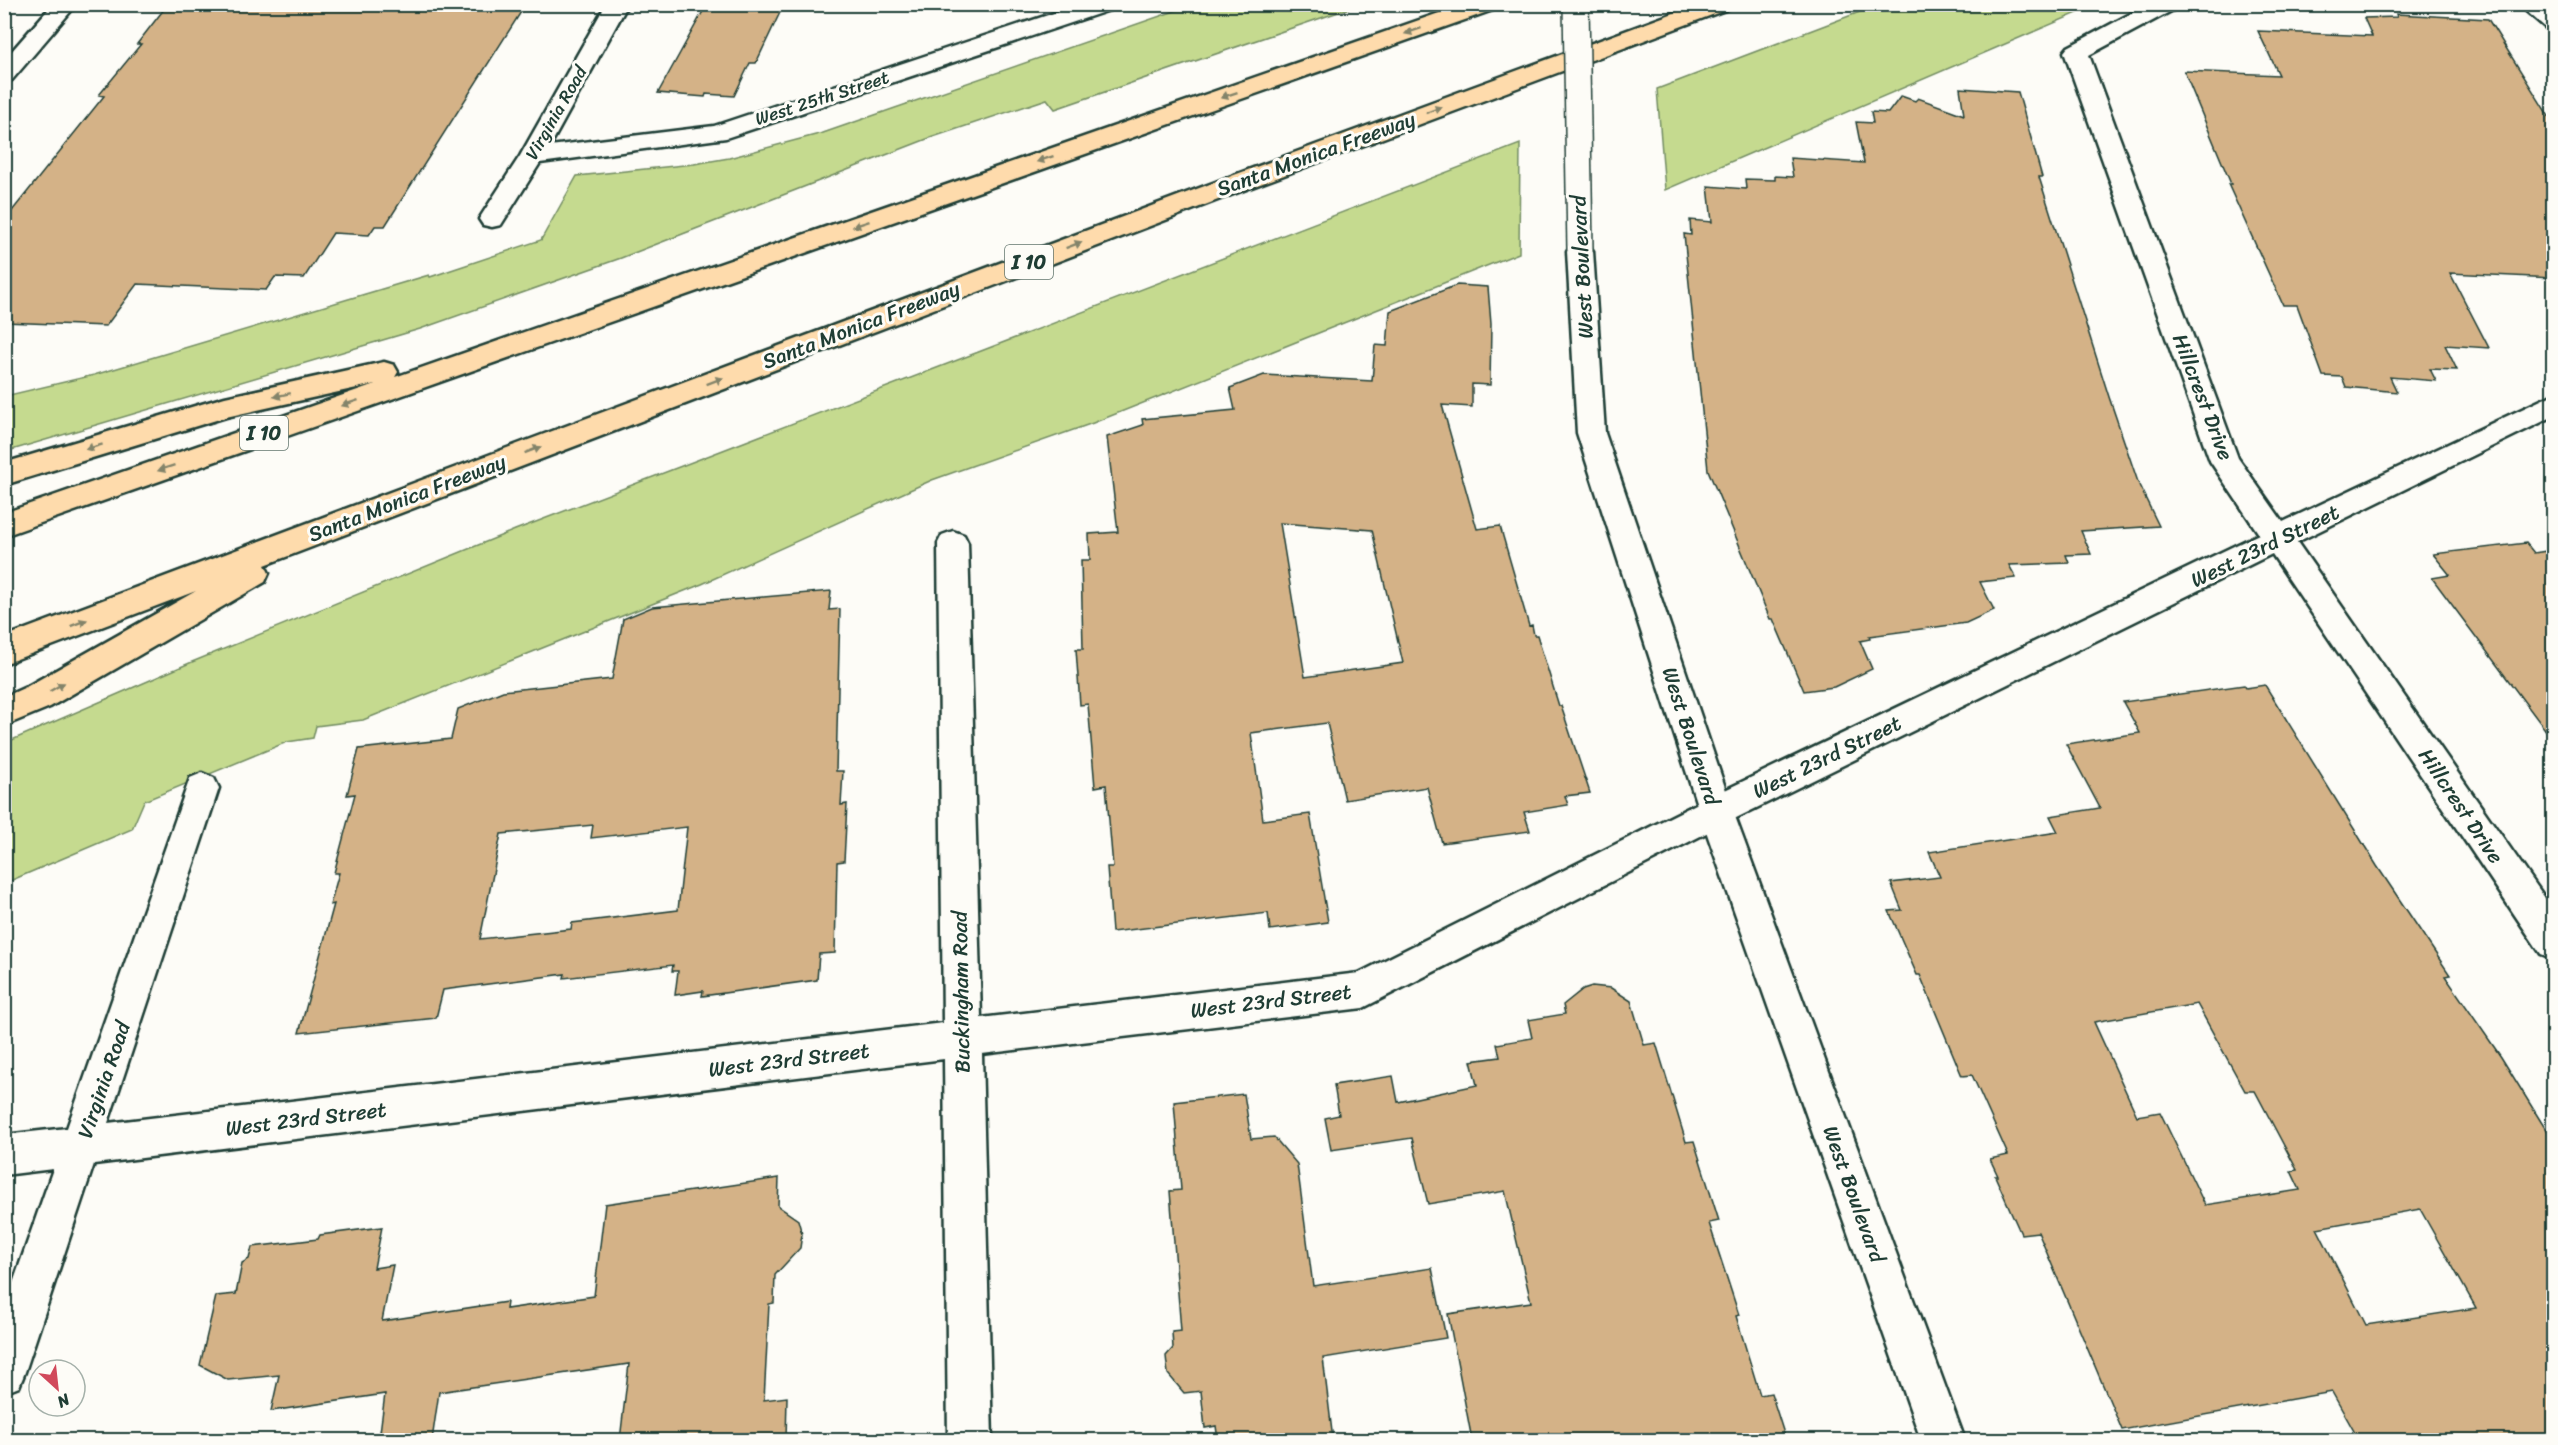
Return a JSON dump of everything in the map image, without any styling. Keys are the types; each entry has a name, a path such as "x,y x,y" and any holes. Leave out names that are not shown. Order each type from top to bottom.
{"highway":[{"name":"I 10","path":"4,525 1488,4"},
{"name":"Santa Monica Freeway","path":"4,651 1232,185 1720,4"},
{"path":"4,474 225,407 524,342"},
{"path":"4,712 38,698 341,523"}],"street":[{"path":"4,75 66,4"},
{"name":"Virginia Road","path":"492,219 532,156 617,4"},
{"name":"West Boulevard","path":"1576,4 1580,250 1591,434 1716,811 1943,1440"},
{"name":"Hillcrest Drive","path":"2168,4 2076,52 2225,461 2553,942"},
{"path":"2529,4 2553,23"},
{"name":"West 25th Street","path":"532,156 717,133 1105,5"},
{"name":"West 23rd Street","path":"4,1155 1363,990 1716,811 2553,404"},
{"name":"Buckingham Road","path":"953,543 970,1440"},
{"name":"Virginia Road","path":"4,1372 202,788"}],"green space":[{"path":"1192,5 1359,5 1055,109 1047,99 927,139 621,258 420,329 5,452 5,396 94,375 429,275 430,277 541,240 577,176 694,164 729,158 823,133"},
{"path":"1878,5 2096,5 1665,190 1657,89"},
{"path":"1520,144 1519,253 1093,423 932,480 702,584 363,720 316,726 313,738 287,742 144,801 132,829 5,883 5,743 192,662 515,530"}],"building":[{"path":"168,4 526,4 385,226 375,226 369,235 333,233 304,278 275,277 266,290 137,284 106,326 4,322 4,221 104,96 99,95 141,44 137,44"},
{"path":"707,4 784,4 756,63 750,63 734,96 706,94 705,97 658,93"},
{"path":"2396,14 2488,19 2553,123 2553,278 2450,273 2489,348 2445,345 2457,370 2430,369 2436,381 2390,377 2397,392 2346,387 2342,377 2323,376 2297,305 2283,305 2228,184 2231,184 2184,71 2279,75 2258,31 2372,36 2364,18 2397,17"},
{"path":"1960,88 2018,92 2042,177 2039,177 2109,397 2139,485 2159,526 2081,531 2091,554 2066,555 2069,563 2009,565 2016,578 1980,582 1994,610 1966,623 1869,636 1870,639 1860,641 1872,669 1834,687 1804,691 1773,619 1770,619 1708,470 1684,234 1691,235 1690,220 1712,222 1708,186 1746,189 1745,179 1775,180 1775,176 1793,177 1790,158 1864,163 1856,122 1873,123 1871,112 1888,113 1901,96 1915,101 1918,98 1964,115"},
{"path":"1457,285 1488,287 1491,324 1490,385 1472,384 1472,407 1442,405 1477,529 1500,526 1529,626 1532,625 1534,635 1537,635 1590,793 1565,796 1568,805 1524,812 1530,831 1442,843 1427,787 1345,800 1327,723 1251,733 1263,820 1310,814 1328,922 1270,930 1268,913 1112,932 1107,867 1113,867 1106,785 1095,787 1088,704 1080,705 1076,649 1083,649 1081,560 1090,560 1089,534 1118,532 1107,437 1143,425 1142,419 1235,410 1230,388 1264,375 1372,381 1375,345 1387,346 1390,311","holes":["1280,523 1372,530 1403,663 1305,677"]},
{"path":"2526,543 2534,553 2553,550 2553,740 2432,578 2450,575 2433,554"},
{"path":"831,591 829,610 840,609 836,771 843,771 841,805 847,804 844,861 837,862 835,953 819,954 817,980 702,996 703,991 675,995 678,971 672,971 673,965 564,978 565,974 443,990 436,1018 299,1033 334,904 330,905 339,873 334,873 355,794 347,795 359,749 451,739 458,709 503,691 612,679 623,619 652,607","holes":["593,825 591,838 687,827 678,910 572,923 571,929 480,939 501,834"]},
{"path":"2244,685 2246,688 2265,685 2377,866 2450,975 2445,976 2501,1057 2553,1141 2553,1440 2359,1440 2332,1392 2122,1430 2038,1232 2021,1234 1995,1176 1998,1176 1990,1159 2008,1155 1972,1075 1962,1076 1920,975 1917,975 1889,911 1902,910 1891,883 1940,877 1929,852 2058,832 2050,816 2100,808 2066,744 2140,733 2123,702","holes":["2197,1004 2245,1091 2255,1091 2297,1170 2291,1171 2300,1190 2205,1205 2160,1112 2137,1116 2094,1022","2420,1209 2476,1308 2366,1325 2317,1228"]},
{"path":"1592,986 1611,988 1631,1001 1644,1045 1656,1043 1686,1142 1694,1141 1719,1221 1709,1223 1739,1315 1736,1316 1760,1395 1771,1393 1786,1440 1472,1440 1448,1314 1531,1302 1505,1191 1428,1204 1412,1138 1331,1150 1325,1118 1339,1115 1334,1085 1393,1076 1398,1102 1477,1085 1471,1061 1500,1057 1497,1044 1532,1038 1528,1020 1565,1014 1563,1005 1583,989"},
{"path":"1244,1094 1251,1139 1274,1137 1297,1164 1313,1286 1432,1268 1446,1338 1323,1358 1333,1440 1218,1440 1216,1426 1205,1428 1201,1391 1184,1393 1168,1374 1166,1356 1173,1348 1172,1332 1181,1331 1170,1191 1181,1190 1174,1102"},
{"path":"779,1178 778,1206 798,1220 802,1234 800,1248 775,1275 774,1303 769,1304 764,1400 787,1397 786,1440 620,1440 629,1364 439,1392 432,1440 379,1440 385,1394 271,1411 279,1375 228,1380 200,1365 216,1296 236,1294 242,1263 249,1259 252,1247 318,1239 320,1235 382,1227 374,1268 393,1265 382,1321 507,1302 506,1309 594,1296 605,1204"}]}
